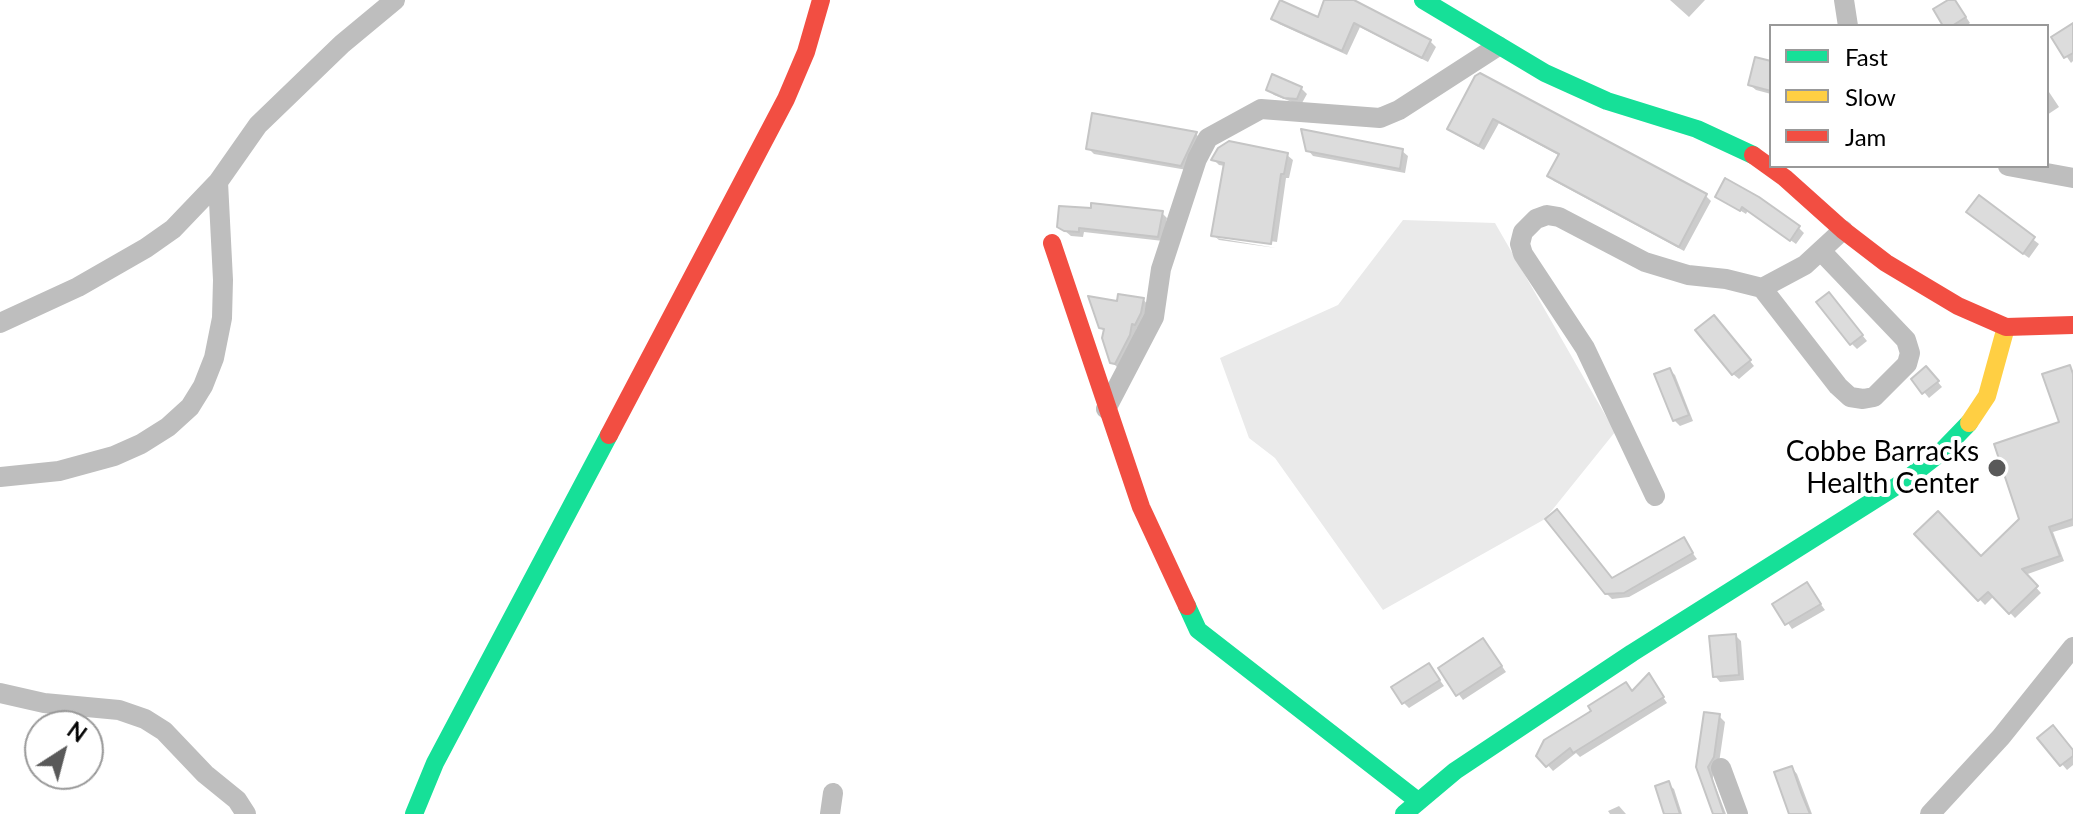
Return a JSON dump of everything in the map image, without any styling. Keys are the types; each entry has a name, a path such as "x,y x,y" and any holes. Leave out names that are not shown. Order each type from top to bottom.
{"street":[{"path":"0,323 78,287 173,229 218,182 245,141 290,93 395,0"},
{"path":"414,814 435,763 786,99 806,52 821,0"},
{"path":"1423,0 1545,73 1607,101 1697,129 1746,150 1769,167"},
{"path":"1844,0 1848,24"},
{"path":"1106,409 1154,317 1161,269 1197,159 1208,138 1261,109 1380,118 1399,110 1498,46"},
{"path":"1771,168 1886,263 1958,306 2006,327 2073,325"},
{"path":"2019,168 2073,178"},
{"path":"0,477 59,471 114,456 168,427 190,407 203,386 214,358 222,318 218,182"},
{"path":"1655,496 1585,348 1523,254 1520,244 1523,232 1536,219 1547,215 1559,217 1645,262 1688,275 1726,279 1762,288 1838,386 1850,397 1874,397 1907,364 1910,353 1906,340 1822,252"},
{"path":"1762,288 1805,265 1843,230"},
{"path":"1052,243 1141,507 1198,630 1411,808 1467,763 1632,653 1903,482 1939,454 1970,422 1987,396 2006,327"},
{"path":"1930,814 2001,737 2073,647"},
{"path":"0,693 44,703 119,710 145,719 164,731 205,774 237,800 246,814"},
{"path":"1721,768 1738,814"},
{"path":"830,814 833,793"}],"shaded area":[{"path":"1403,220 1495,223 1615,432 1545,519 1383,610 1275,458 1249,438 1220,358 1338,305"}],"building":[{"path":"1280,0 1318,17 1324,0 1354,0 1431,40 1422,58 1354,23 1342,51 1271,19"},
{"path":"1948,0 1955,0 1966,17 1955,24 1942,24 1933,9"},
{"path":"2073,23 2073,53 2064,58 2051,37"},
{"path":"1755,57 1769,60 1769,90 1748,85"},
{"path":"1480,73 1707,194 1679,247 1547,176 1559,154 1493,119 1479,146 1447,129 1475,76"},
{"path":"1272,74 1302,87 1297,99 1284,98 1266,90"},
{"path":"1092,113 1197,132 1181,166 1086,149"},
{"path":"1301,129 1403,149 1400,169 1306,151"},
{"path":"1229,141 1288,153 1284,174 1281,174 1271,244 1211,236 1224,163 1211,160 1218,148"},
{"path":"1725,178 1800,226 1790,241 1742,207 1740,211 1715,197"},
{"path":"1979,195 2035,237 2023,254 1966,212"},
{"path":"1091,203 1163,211 1158,237 1079,228 1079,232 1064,231 1057,227 1059,206 1091,208"},
{"path":"1829,292 1863,335 1850,345 1816,302"},
{"path":"1118,294 1144,298 1141,313 1135,325 1132,324 1130,335 1115,364 1110,363 1102,338 1104,329 1099,328 1088,296 1117,301"},
{"path":"1714,315 1751,360 1732,375 1695,330"},
{"path":"2070,365 2073,374 2073,519 2049,527 2060,556 2022,569 2038,586 2009,614 1988,592 1978,601 1914,534 1938,511 1981,556 2019,519 1994,444 2059,422 2042,374"},
{"path":"1926,366 1939,381 1922,394 1911,379"},
{"path":"1670,368 1689,415 1673,421 1654,374"},
{"path":"1557,509 1612,578 1684,537 1693,553 1624,593 1605,594 1545,519"},
{"path":"1807,582 1821,604 1785,625 1772,604"},
{"path":"1736,634 1739,675 1713,677 1709,636"},
{"path":"1483,638 1502,666 1456,696 1438,668"},
{"path":"1429,663 1440,680 1402,704 1391,687"},
{"path":"1649,673 1664,697 1573,753 1570,748 1546,767 1536,756 1544,740 1591,711 1588,706 1626,682 1632,691"},
{"path":"1704,712 1720,714 1714,757 1708,767 1724,814 1713,814 1696,767"},
{"path":"2053,725 2073,750 2073,756 2060,766 2037,738"},
{"path":"1792,766 1810,814 1789,814 1774,772"},
{"path":"1669,781 1680,814 1664,814 1655,786"}],"traffic: fast":[{"path":"1423,0 1545,73 1607,101 1697,129 1753,155"},
{"path":"1404,814 1455,771 1632,653 1903,482 1939,454 1969,423"},
{"path":"414,814 435,763 609,435"},
{"path":"1187,606 1198,630 1418,801"}],"traffic: slow":[{"path":"1969,423 1987,396 2006,327"}],"traffic: jam":[{"path":"609,435 786,99 806,52 821,0"},
{"path":"1753,155 1769,166"},
{"path":"1771,168 1886,263 1958,306 2006,327 2073,325"},
{"path":"1052,243 1141,507 1187,606"}],"place":[{"name":"Cobbe Barracks Health Center","path":"1997,468"}]}
